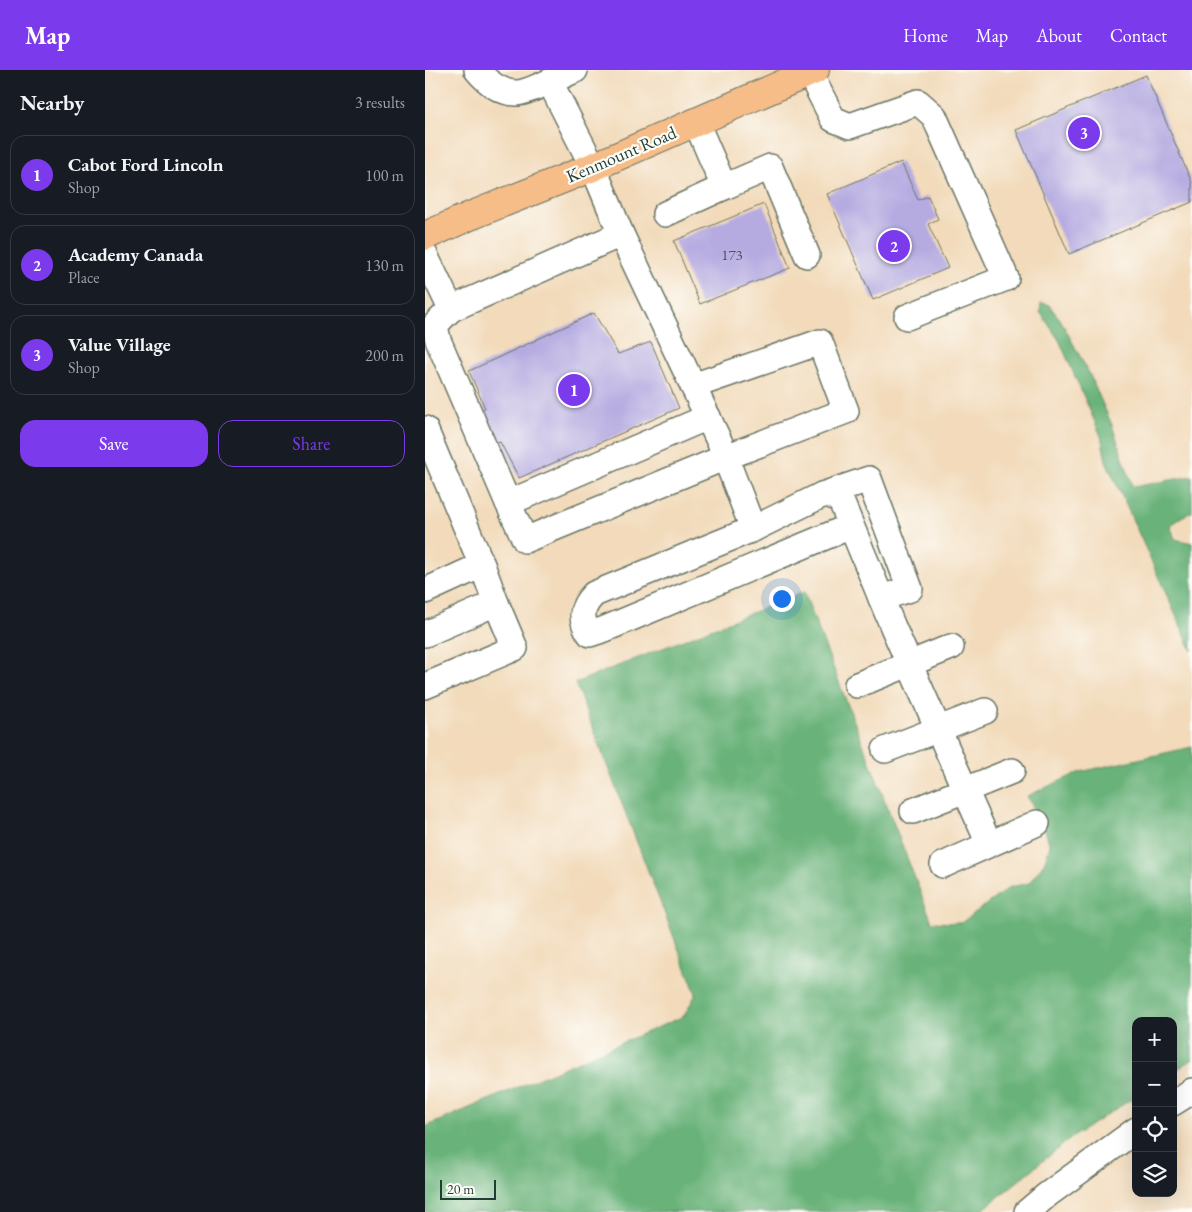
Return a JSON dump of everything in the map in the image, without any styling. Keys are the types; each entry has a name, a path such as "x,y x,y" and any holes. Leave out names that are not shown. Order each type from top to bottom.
{"main road":[{"name":"Kenmount Road","path":"425,236 593,167 811,71"}],"street":[{"path":"477,70 501,90 518,94 575,70"},
{"path":"811,71 833,119 850,126 918,102 934,116 1006,278 907,317"},
{"path":"550,82 593,167 621,234 708,417 726,457 753,529"},
{"path":"696,122 724,187"},
{"path":"665,214 770,167 807,254"},
{"path":"621,234 451,309 435,325 438,340 525,540 726,457 846,411 820,342 693,386"},
{"path":"425,255 451,309"},
{"path":"509,503 708,417"},
{"path":"425,429 515,648 425,686"},
{"path":"851,526 605,629 590,634 583,625 585,602 594,594 753,529 822,495 869,479 910,589 881,598"},
{"path":"822,495 831,495 841,501 909,663 989,844"},
{"path":"425,591 482,565"},
{"path":"425,634 496,603"},
{"path":"857,685 951,647"},
{"path":"885,750 985,710"},
{"path":"913,811 1012,771"},
{"path":"943,865 1037,823"},
{"path":"1177,1100 1192,1090"},
{"path":"1027,1212 1047,1195 1132,1133"}],"green space":[{"path":"1041,303 1048,304 1060,319 1089,373 1112,425 1133,487 1192,476 1192,512 1170,525 1175,539 1192,543 1192,651 1106,461 1101,436 1059,340 1040,312"},
{"path":"804,592 932,922 961,923 1010,887 1029,883 1044,863 1050,846 1044,827 1027,796 1080,772 1192,747 1192,1060 1177,1069 1177,1017 1132,1017 1132,1099 1070,1139 980,1212 425,1212 425,1127 684,1016 696,994 575,683"}],"building":[{"path":"1146,75 1192,183 1192,202 1069,254 1016,130"},
{"path":"901,162 918,200 928,196 938,219 928,224 948,268 873,300 827,194"},
{"path":"764,204 790,268 700,304 674,241"},
{"path":"594,313 618,354 651,342 679,408 519,478 500,442 487,446 474,415 485,408 469,371"}],"place":[{"name":"Value Village","path":"1084,133"},
{"name":"Academy Canada","path":"894,246"},
{"name":"Cabot Ford Lincoln","path":"574,390"}]}
